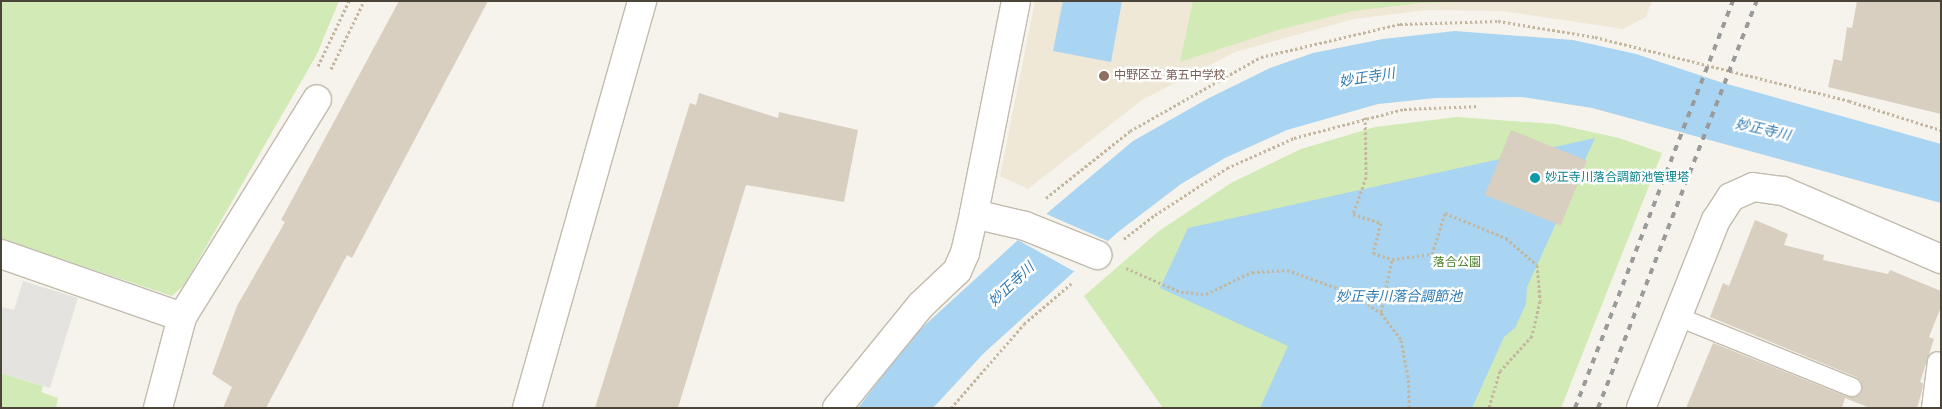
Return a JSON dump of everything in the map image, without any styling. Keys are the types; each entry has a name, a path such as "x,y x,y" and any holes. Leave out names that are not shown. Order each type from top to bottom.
{"street":[{"path":"527,408 642,1"},
{"path":"837,408 921,305 957,271 965,253 1016,1"},
{"path":"158,408 182,317 317,99"},
{"path":"1641,408 1676,316 1716,220 1731,197 1753,187 1783,191 1941,259"},
{"path":"974,214 1024,226 1099,256"},
{"path":"1,254 182,317"}],"lane":[{"path":"1676,316 1852,387"},
{"path":"1931,408 1937,361"}],"path":[{"path":"317,99 308,85 349,1"},
{"path":"317,99 364,1"},
{"path":"1024,226 1043,199 1130,131 1261,57 1400,24 1498,20 1595,37 1849,101 1941,130"},
{"path":"951,408 1024,324 1099,256 1155,215 1227,168 1294,138 1365,117 1404,109 1479,106"},
{"path":"1365,117 1368,151 1366,177 1353,214 1380,224 1373,253 1392,259 1432,254 1445,213 1506,238 1537,265 1540,301 1532,336 1500,371 1489,408"},
{"path":"1099,256 1181,292 1206,294 1252,272 1287,270 1351,293 1380,313 1401,340 1408,375 1409,408"},
{"path":"1380,313 1392,259"},
{"path":"1473,408 1478,408"}],"shaded area":[{"name":"中野区立 第五中学校","path":"1035,1 1652,1 1646,17 1623,29 1502,11 1426,10 1354,19 1235,52 1142,100 1028,189 1000,176"},
{"path":"23,281 78,298 50,388 1,373 1,307 14,310"}],"green space":[{"path":"1,1 339,1 317,54 184,285 172,296 1,239"},
{"path":"1193,1 1491,1 1422,3 1353,11 1278,30 1180,62"},
{"name":"落合公園","path":"1457,117 1555,124 1619,138 1662,153 1561,408 1163,408 1084,296 1159,231 1231,183 1301,149 1375,127"},
{"path":"1,373 43,386 41,392 58,398 56,408 1,408"}],"water":[{"path":"1063,1 1122,1 1111,62 1053,51"},
{"name":"妙正寺川","path":"1455,31 1573,40 1636,54 1720,82 1941,144 1941,203 1592,108 1522,97 1436,98 1378,104 1287,130 1225,158 1181,184 1118,232 984,353 933,408 858,408 914,335 1052,209 1133,141 1207,99 1270,68 1313,53 1383,39"},
{"name":"妙正寺川落合調節池","path":"1595,138 1527,287 1526,304 1515,328 1504,337 1472,408 1260,408 1288,346 1160,288 1188,228"}],"pier":[{"path":"1044,213 1110,242 1077,273 1016,239"}],"building":[{"path":"399,1 488,1 352,258 347,255 266,408 223,408 232,387 212,374 237,306 285,222 281,220"},
{"path":"1857,1 1941,1 1941,114 1828,87 1834,59 1842,61 1847,27 1852,28"},
{"path":"699,93 778,118 779,112 858,130 844,202 746,185 678,408 595,408 690,103 696,105"},
{"name":"妙正寺川落合調節池管理塔","path":"1511,130 1587,161 1561,226 1485,195"},
{"path":"1755,220 1788,234 1784,245 1824,255 1823,260 1888,274 1890,270 1941,291 1941,307 1929,337 1934,339 1920,382 1923,383 1917,408 1870,408 1845,398 1842,408 1686,408 1713,343 1848,397 1858,396 1862,390 1861,381 1856,377 1710,317 1723,283 1729,286"}],"railway":[{"path":"1575,408 1733,1"},
{"path":"1598,408 1757,1"}],"place":[{"name":"中野区立 第五中学校","path":"1104,76"},
{"name":"妙正寺川落合調節池管理塔","path":"1535,178"}]}
